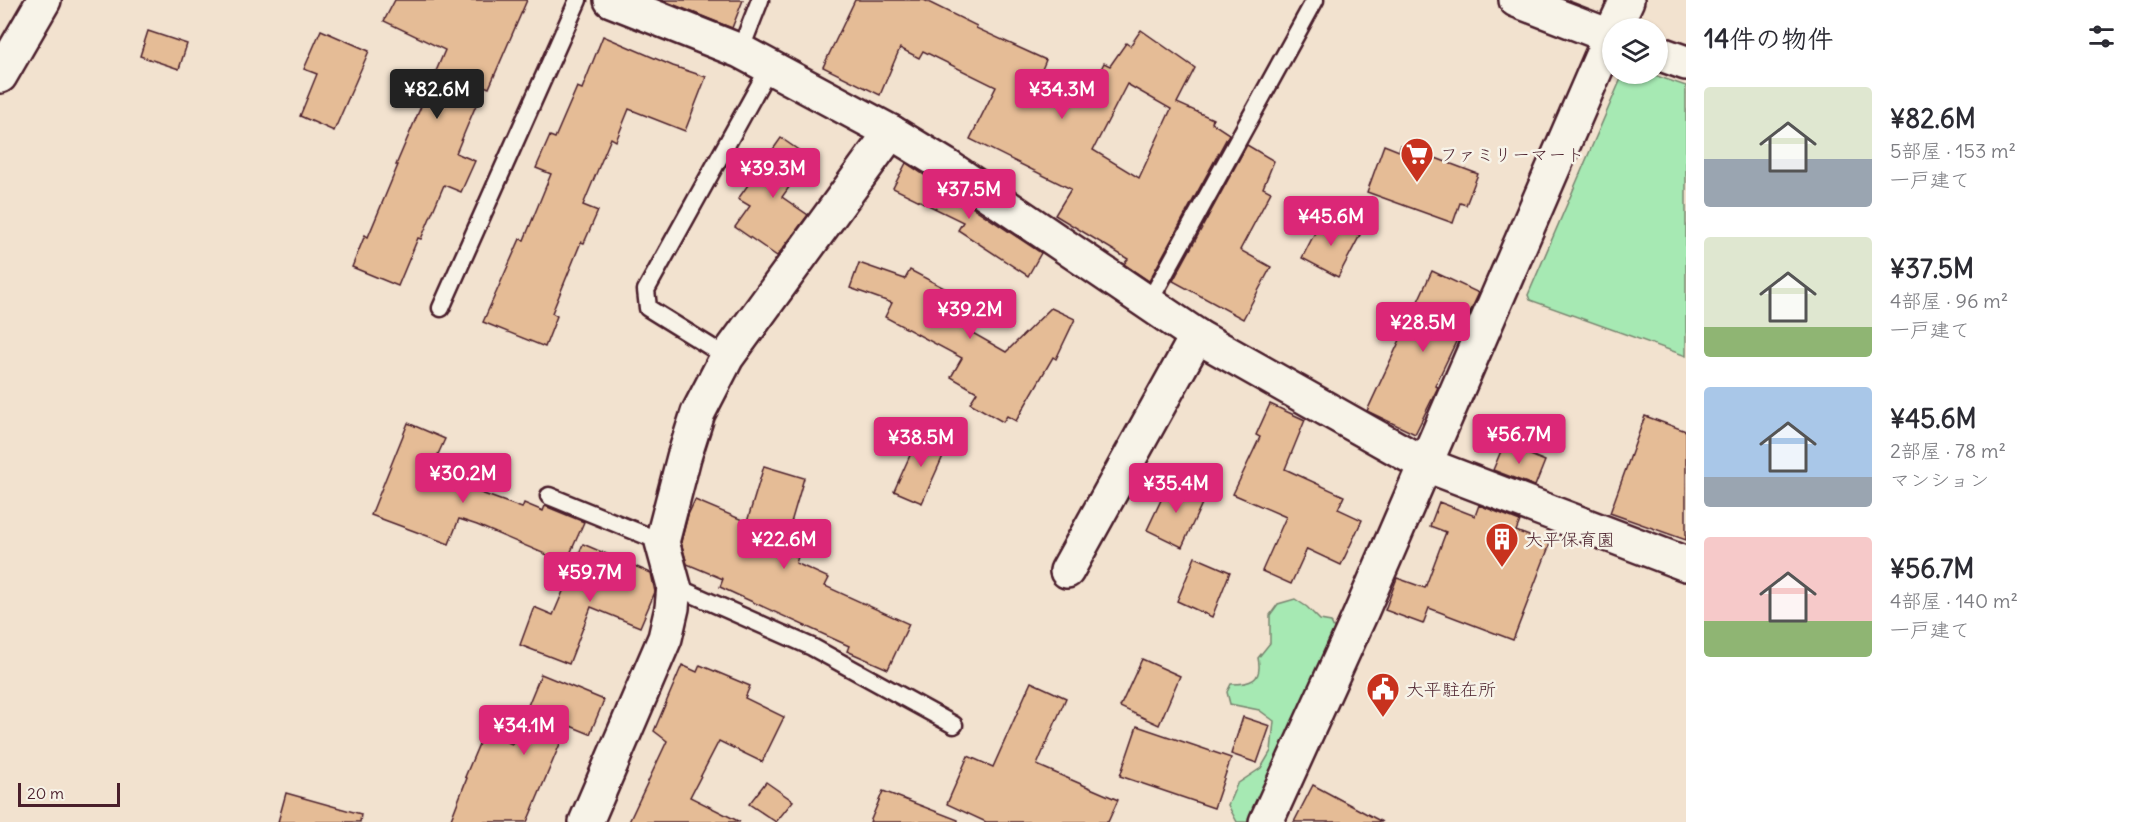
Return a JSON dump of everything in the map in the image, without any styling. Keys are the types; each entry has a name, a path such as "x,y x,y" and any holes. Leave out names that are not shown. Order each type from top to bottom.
{"street":[{"path":"0,75 44,0"},
{"path":"611,0 740,51 891,132 945,165 1197,336 1424,464 1686,564"},
{"path":"1516,0 1602,30"},
{"path":"1619,18 1627,0"},
{"path":"1266,822 1360,615 1602,56"},
{"path":"1668,57 1686,63"},
{"path":"594,819 665,638 672,609 674,586 662,542 698,413 727,357 891,132"},
{"path":"1067,571 1197,336"}],"lane":[{"path":"441,308 578,0"},
{"path":"740,51 760,0"},
{"path":"1148,304 1315,0"},
{"path":"727,357 648,308 646,290 770,66"},
{"path":"549,496 662,542"},
{"path":"674,586 813,647 954,725"}],"green space":[{"path":"1668,80 1686,86 1686,356 1530,300 1528,295 1619,84 1668,84"},
{"path":"1295,599 1320,620 1331,622 1337,635 1260,822 1237,822 1228,805 1237,784 1261,768 1271,751 1274,721 1259,710 1230,704 1227,692 1231,684 1249,682 1257,676 1258,658 1270,643 1270,615 1278,604"}],"building":[{"path":"395,0 527,0 489,88 484,86 456,153 475,161 461,192 444,185 398,286 352,267 365,235 368,237 445,50 384,21"},
{"path":"662,0 743,0 732,28"},
{"path":"855,0 924,0 977,26 976,28 1046,60 1040,74 1088,95 1104,63 1110,66 1126,43 1130,46 1141,30 1195,68 1177,103 1213,119 1212,123 1229,134 1149,281 1124,264 1128,259 1055,215 1071,189 970,139 996,87 923,51 919,58 900,48 880,95 823,67","holes":["1127,84 1171,109 1139,178 1093,150"]},
{"path":"321,30 369,51 334,131 300,116 317,74 304,69"},
{"path":"148,31 187,44 179,69 140,56"},
{"path":"603,36 673,66 706,77 685,131 629,109 616,141 611,138 583,205 598,211 584,243 581,242 552,313 557,316 545,347 483,322 520,239 524,240 551,174 536,168 550,136 555,138 577,87 582,89"},
{"path":"781,138 810,158 782,197 808,215 777,256 735,227 750,206 738,199"},
{"path":"1247,145 1274,161 1263,188 1271,192 1240,250 1271,267 1243,319 1173,281"},
{"path":"1384,145 1399,151 1401,145 1478,174 1466,205 1460,203 1453,223 1367,192"},
{"path":"906,163 1041,253 1028,276 958,230 963,222 893,188"},
{"path":"1323,217 1360,235 1338,277 1302,258"},
{"path":"859,263 905,279 910,270 967,300 955,323 1006,352 1051,308 1075,319 1056,359 1053,357 1016,421 1007,416 1003,422 970,403 977,392 951,377 962,358 885,317 892,303 850,288"},
{"path":"1432,271 1479,293 1415,434 1367,411"},
{"path":"1270,404 1305,420 1285,469 1344,496 1338,509 1362,520 1341,565 1307,549 1291,584 1262,571 1286,517 1233,494 1260,437 1256,435"},
{"path":"1645,416 1686,431 1686,540 1610,513"},
{"path":"408,423 445,439 429,474 522,508 524,503 543,511 545,506 584,522 566,563 459,519 449,544 371,515"},
{"path":"920,433 948,445 922,503 894,491"},
{"path":"1504,444 1545,461 1535,486 1493,470"},
{"path":"764,466 804,478 783,550 798,557 796,563 829,578 825,586 909,624 888,669 847,651 849,646 720,587 723,579 687,564 681,542 688,515 695,500 747,522"},
{"path":"1170,481 1205,497 1182,547 1147,530"},
{"name":"大平保育園","path":"1439,502 1475,516 1479,505 1520,521 1516,531 1550,544 1513,640 1429,608 1423,624 1385,610 1397,578 1425,588 1446,532 1430,526"},
{"path":"583,544 651,573 655,592 640,627 591,607 569,664 520,645 534,607 553,615"},
{"path":"1195,557 1230,572 1212,617 1177,601"},
{"path":"1142,659 1180,676 1159,725 1120,707"},
{"path":"682,665 697,672 700,665 750,686 745,698 784,717 762,762 719,741 690,797 740,822 629,822 667,741 654,731"},
{"path":"541,674 604,700 590,734 568,725 527,822 450,822 467,778 465,777 484,732 512,744"},
{"path":"1031,682 1066,698 1037,765 1118,800 1108,822 986,822 947,804 968,756 993,767"},
{"path":"1243,717 1270,726 1257,763 1231,754"},
{"path":"1137,726 1231,758 1214,808 1120,776"},
{"path":"766,782 793,801 776,822 749,804"},
{"path":"1313,785 1382,822 1294,822"},
{"path":"883,791 958,820 958,822 870,822"},
{"path":"286,793 361,814 360,822 278,822"}],"place":[{"name":"ファミリーマート","path":"1417,183"},
{"name":"大平保育園","path":"1502,568"},
{"name":"大平駐在所","path":"1383,718"}]}
